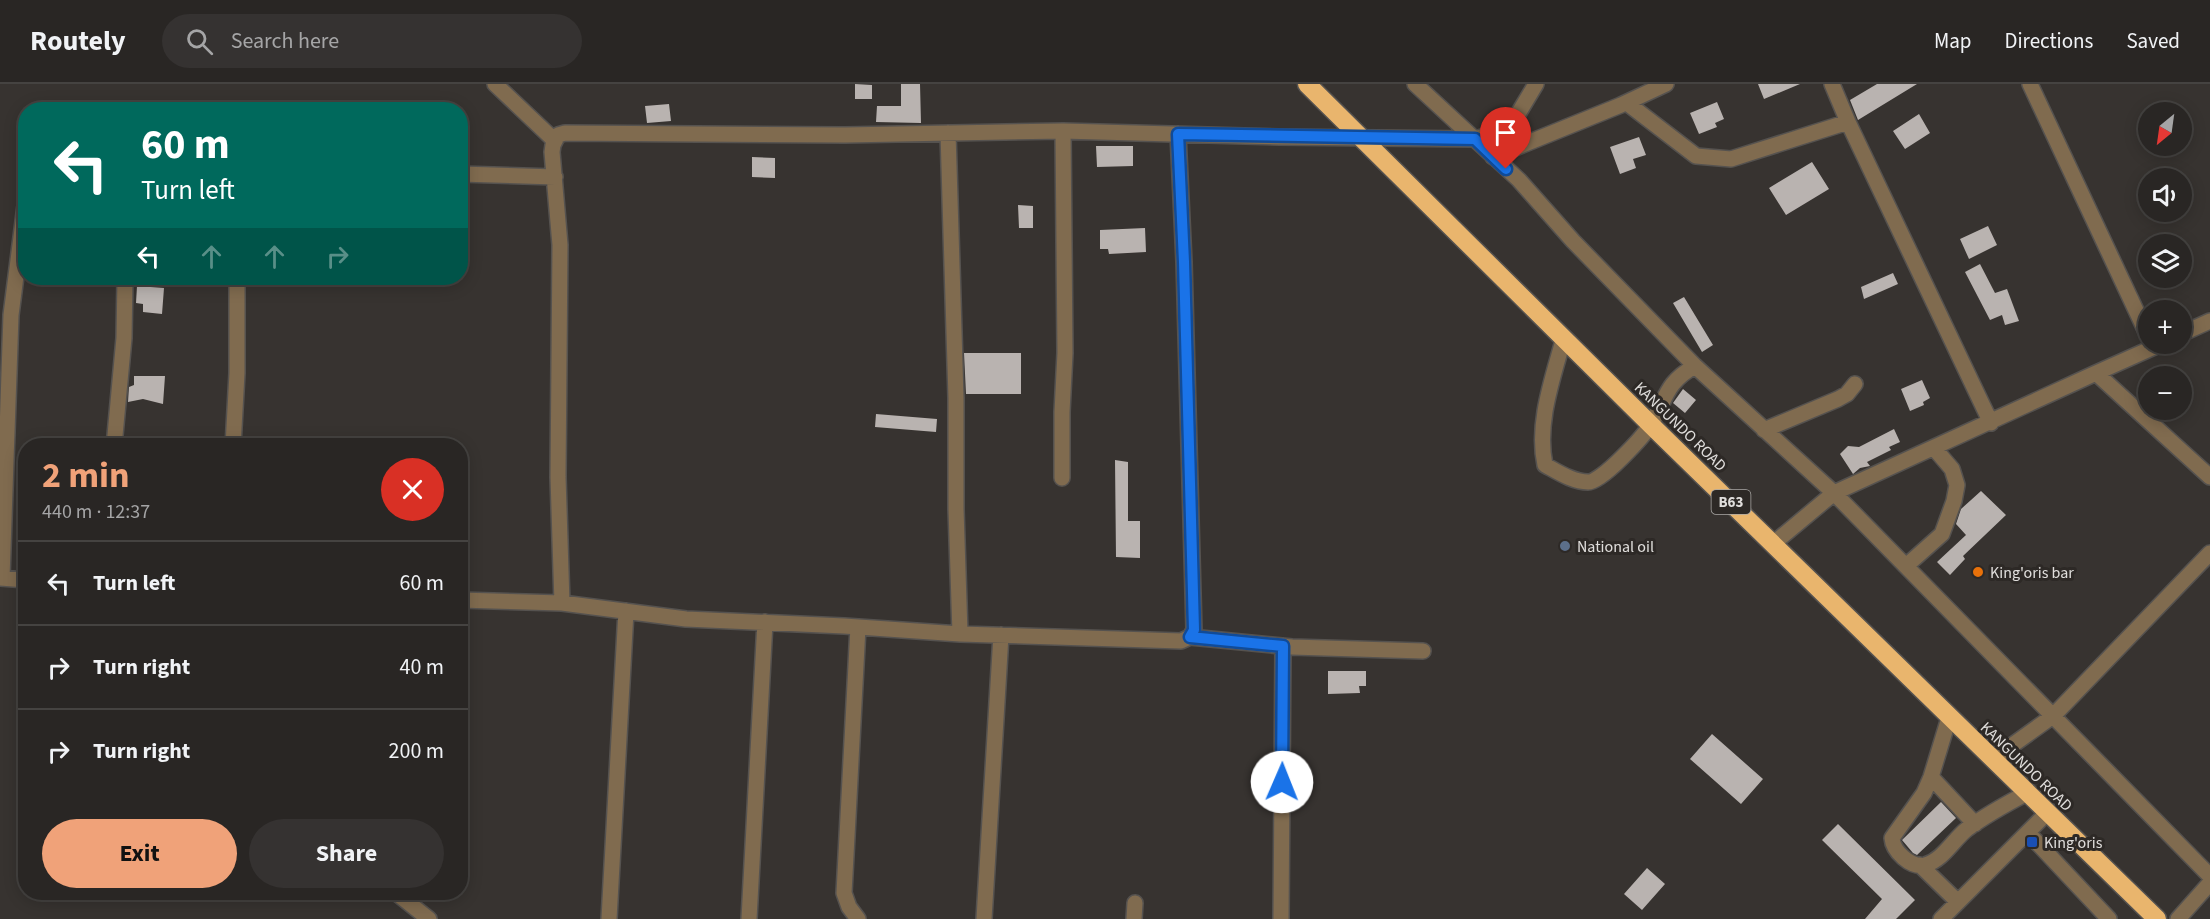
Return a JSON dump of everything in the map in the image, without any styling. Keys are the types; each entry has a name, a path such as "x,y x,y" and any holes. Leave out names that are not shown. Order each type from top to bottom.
{"highway":[{"name":"KANGUNDO ROAD","path":"1307,84 1651,425 2157,919"}],"street":[{"path":"495,84 554,140"},
{"path":"1415,84 1475,139 1492,158 1519,180 1573,241 1695,366 1834,493 2210,876"},
{"path":"562,603 558,477 560,245 552,152 554,140 558,135 565,133 834,135 1063,131 1475,139 1504,130 1518,114 1536,84"},
{"path":"1492,158 1627,103 1666,84"},
{"path":"1832,84 1991,423"},
{"path":"2030,84 2138,311"},
{"path":"1627,103 1696,156 1731,159 1848,122"},
{"path":"1062,478 1065,353 1063,131"},
{"path":"948,133 960,634"},
{"path":"1178,134 1184,262 1194,630 1190,637"},
{"path":"468,174 555,177"},
{"path":"18,260 11,315 1,578 18,579"},
{"path":"115,438 124,338 125,285"},
{"path":"233,438 237,373 237,285"},
{"path":"2192,329 2210,321"},
{"path":"1564,337 1547,403 1541,449 1545,465 1576,480 1590,483 1598,480 1611,468 1651,425 1664,395 1680,374 1695,366"},
{"path":"1774,543 1834,493 1991,423 2138,351"},
{"path":"2096,373 2210,477"},
{"path":"1764,430 1838,399 1847,394 1855,384"},
{"path":"1906,566 1942,534 1954,501 1957,485 1952,469 1934,448"},
{"path":"1993,759 2053,716 2210,553"},
{"path":"468,600 562,603 686,619 960,634 1181,641 1190,637 1283,646 1423,651"},
{"path":"609,919 626,611"},
{"path":"749,919 765,622"},
{"path":"858,627 844,893 849,907 858,919"},
{"path":"984,919 1001,635"},
{"path":"1281,919 1283,646"},
{"path":"1950,717 1924,793 1892,838 1898,852 1911,863 1927,864 1942,854 1965,831 1998,808 2027,793"},
{"path":"1931,777 1975,824"},
{"path":"1941,919 2047,813"},
{"path":"2028,832 2109,919"},
{"path":"1920,865 1958,902"},
{"path":"2178,919 2210,883"},
{"path":"405,900 429,919"},
{"path":"1134,919 1135,903"}],"building":[{"path":"855,84 872,85 872,99 855,99"},
{"path":"901,84 920,84 921,123 876,122 877,106 901,106"},
{"path":"1758,84 1800,84 1764,99"},
{"path":"1877,84 1917,84 1858,120 1850,100"},
{"path":"1717,102 1724,119 1715,123 1717,127 1699,134 1690,113"},
{"path":"669,104 671,121 647,123 645,106"},
{"path":"1919,114 1930,133 1905,149 1893,131"},
{"path":"1639,137 1646,155 1633,159 1636,168 1620,174 1610,147"},
{"path":"1096,146 1133,146 1133,166 1097,167"},
{"path":"752,157 775,158 775,178 752,177"},
{"path":"1812,162 1829,189 1786,215 1769,188"},
{"path":"1018,205 1033,206 1033,228 1019,228"},
{"path":"1988,226 1997,245 1969,259 1960,239"},
{"path":"1145,228 1146,252 1109,254 1108,249 1100,249 1100,230"},
{"path":"1980,264 1995,293 2007,289 2019,321 2005,325 2002,315 1990,320 1965,272"},
{"path":"1893,273 1898,284 1864,299 1861,287"},
{"path":"137,286 164,288 162,314 143,312 143,304 136,303"},
{"path":"1684,297 1713,345 1702,352 1673,303"},
{"path":"964,353 1021,353 1021,394 966,394"},
{"path":"134,376 165,376 163,404 143,399 128,402 129,387 134,385"},
{"path":"1922,380 1930,398 1923,402 1924,405 1910,411 1901,389"},
{"path":"1683,389 1696,400 1685,413 1673,403"},
{"path":"876,414 937,419 936,432 875,427"},
{"path":"1894,429 1900,442 1889,447 1891,450 1867,462 1870,466 1860,468 1853,474 1840,454 1848,446 1859,447"},
{"path":"1115,460 1128,462 1128,521 1140,521 1140,558 1116,557"},
{"path":"1981,491 2006,515 1963,556 1965,559 1950,575 1937,562 1966,535 1956,524 1961,509"},
{"path":"1328,671 1366,671 1366,686 1359,686 1360,693 1328,694"},
{"path":"1712,734 1763,779 1741,804 1690,759"},
{"path":"1941,802 1956,818 1917,855 1913,853 1902,840"},
{"path":"1838,824 1915,900 1896,919 1865,919 1882,899 1822,840"},
{"path":"1647,868 1665,884 1642,910 1624,894"}],"place":[{"name":"National oil","path":"1565,546"},
{"name":"King'oris bar","path":"1978,572"},
{"name":"King'oris","path":"2032,842"}],"route":[{"path":"1282,782 1283,646 1190,637 1194,630 1184,262 1178,134 1475,139 1492,158 1506,169"}]}
